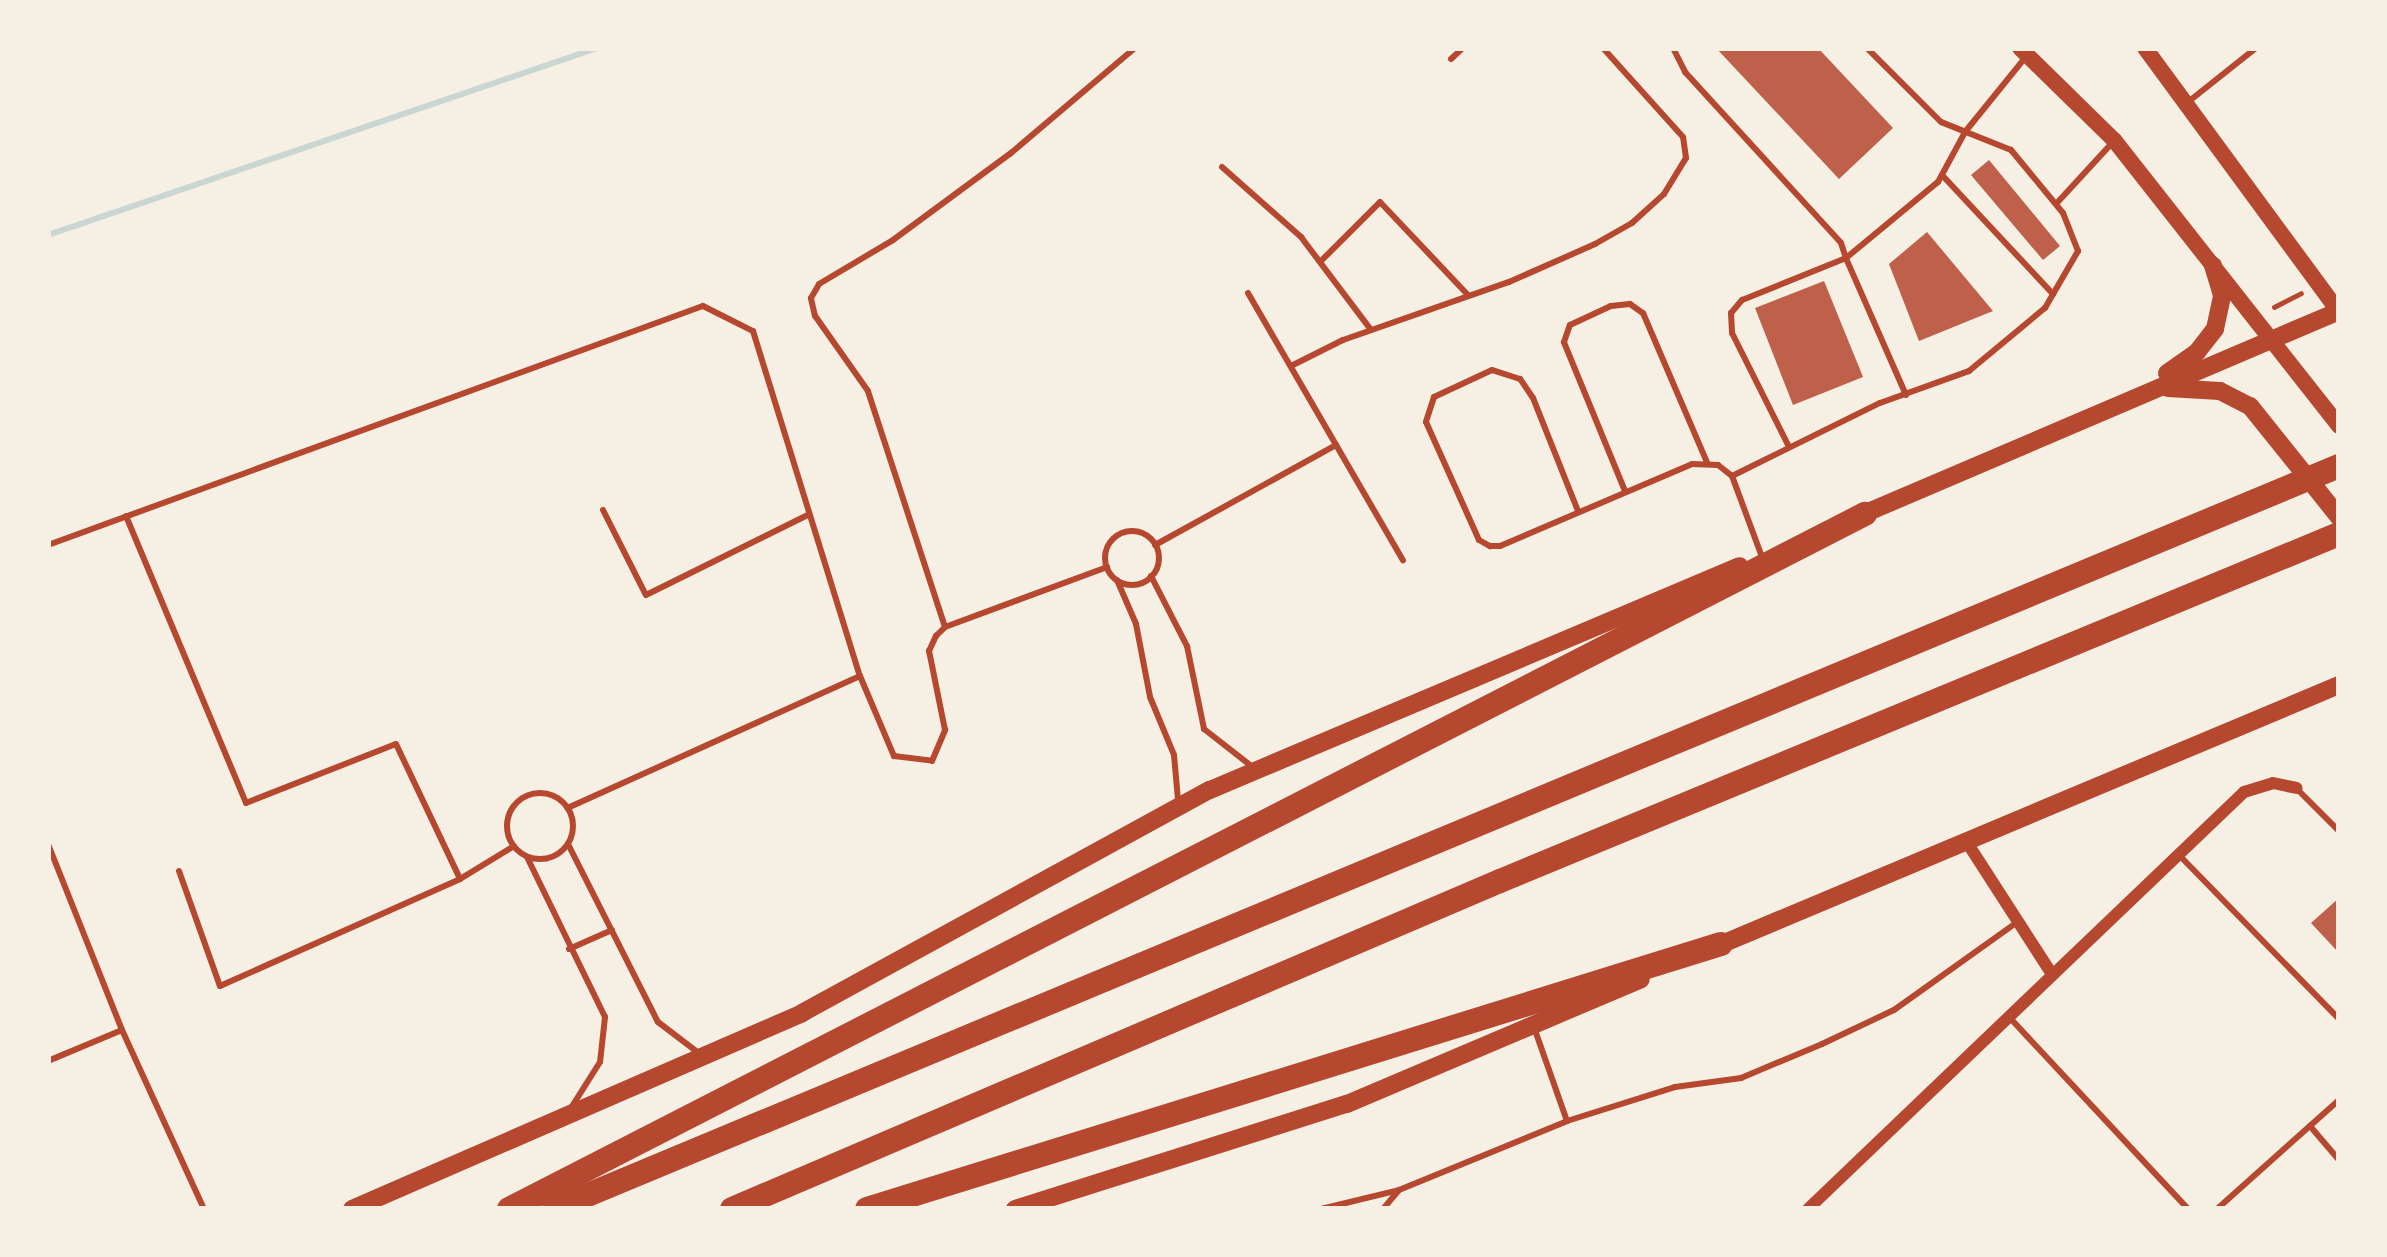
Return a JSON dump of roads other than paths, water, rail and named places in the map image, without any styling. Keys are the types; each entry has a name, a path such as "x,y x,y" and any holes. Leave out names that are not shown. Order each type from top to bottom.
{"highway":[{"path":"554,1209 2339,466"},
{"path":"508,1209 1864,514"},
{"path":"732,1209 1500,881 2339,534"},
{"path":"867,1209 1530,1015 1721,944"}],"main road":[{"path":"2139,393 2197,352 2215,329 2222,295 2212,265"},
{"path":"352,1209 802,1012 1179,807 1257,770 2339,312"},
{"path":"2139,393 2176,386 2235,395 2263,420 2339,517"},
{"path":"1721,944 2339,685"},
{"path":"1015,1209 1347,1105 1530,1015"}],"street":[{"path":"2145,48 2339,312"},
{"path":"2024,52 2114,140 2339,426"},
{"path":"1808,1209 2244,792 2272,783 2296,788"},
{"path":"1968,844 2051,973"}],"lane":[{"path":"945,627 868,391 814,316 811,298 819,284 892,241 994,166 1135,48"},
{"path":"1451,59 1463,48"},
{"path":"1291,366 1371,330 1595,244 1632,223 1664,194 1686,158 1683,137 1604,48"},
{"path":"1673,48 1684,73 1841,243 1906,395"},
{"path":"1732,476 1969,371 1999,351 2053,294 2078,250 2056,205 2011,150 1941,122 1867,48"},
{"path":"2188,103 2256,48"},
{"path":"1789,447 1732,333 1730,313 1742,300 1846,258 1897,220 1942,175 1965,132 2024,52"},
{"path":"2056,205 2114,140"},
{"path":"1222,166 1321,261 1371,330"},
{"path":"1942,175 2053,294"},
{"path":"1321,261 1380,202 1468,296"},
{"path":"1248,293 1403,560"},
{"path":"1625,491 1564,342 1570,326 1630,304 1642,313 1706,462 1732,476 1762,557"},
{"path":"48,545 703,306 753,331 860,676 894,756 932,761 945,730 929,650 945,627 1107,567"},
{"path":"1578,511 1534,398 1520,379 1492,370 1434,398 1426,422 1479,540 1500,546 1625,491 1706,462"},
{"path":"1155,545 1337,445"},
{"path":"603,510 646,595 808,515"},
{"path":"126,516 246,803 397,744 460,879"},
{"path":"1117,580 1138,584 1151,576 1158,561 1155,545 1144,534 1121,533 1109,544 1107,567 1136,623 1150,697 1174,755 1179,807"},
{"path":"1151,576 1187,646 1204,730 1257,770"},
{"path":"567,808 860,676"},
{"path":"2296,788 2339,831"},
{"path":"527,857 545,859 568,844 573,826 567,808 549,795 518,802 508,821 514,846 527,857 605,1017 600,1062 566,1116"},
{"path":"48,844 122,1030 204,1209"},
{"path":"568,844 658,1022 703,1056"},
{"path":"179,871 220,986 460,879 514,846"},
{"path":"2180,856 2339,1019"},
{"path":"1321,1209 1399,1190 1567,1121 1675,1087 1741,1078 1894,1010 2016,923"},
{"path":"569,949 612,930"},
{"path":"1530,1015 1567,1121"},
{"path":"2007,1015 2188,1209"},
{"path":"48,1061 122,1030"},
{"path":"2217,1209 2339,1100"},
{"path":"2310,1126 2339,1160"},
{"path":"1383,1209 1399,1190"}],"waterway":[{"path":"48,235 597,48"}]}
